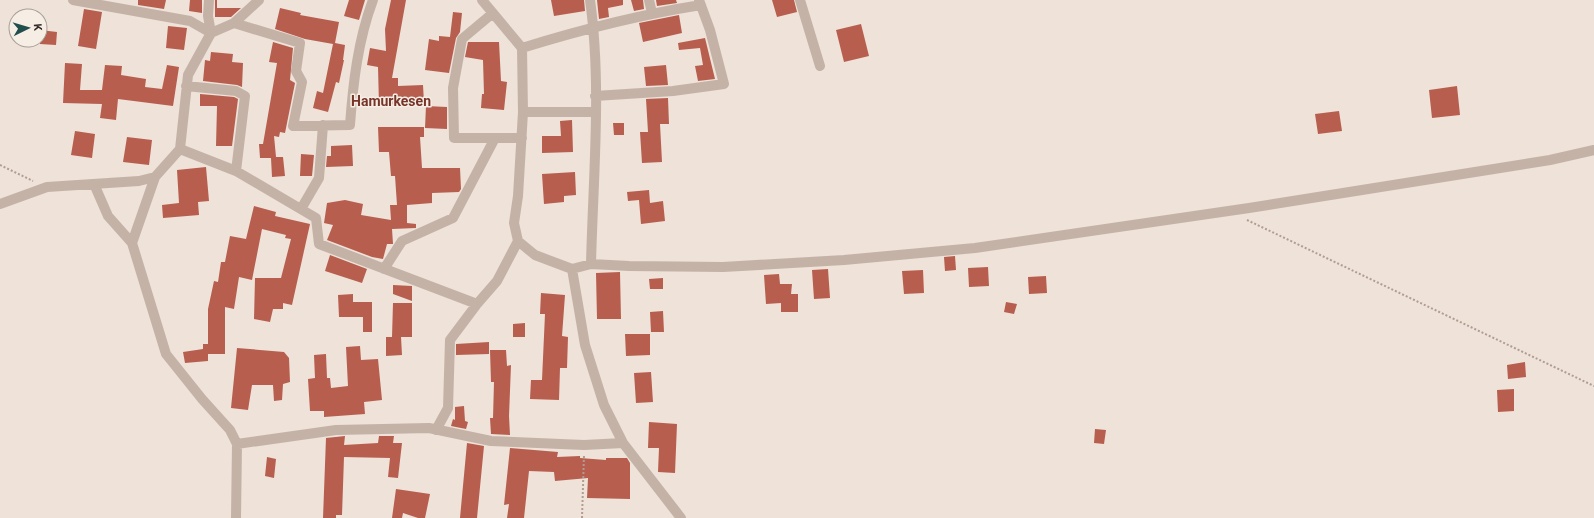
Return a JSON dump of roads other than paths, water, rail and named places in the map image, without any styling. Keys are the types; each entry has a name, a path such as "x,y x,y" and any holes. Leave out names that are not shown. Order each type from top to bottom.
{"street":[{"path":"73,0 190,21 211,33"},
{"path":"209,0 208,16 211,33"},
{"path":"132,243 155,177 180,149 188,75 211,33 234,23 259,0"},
{"path":"234,23 300,43 296,71 302,82 294,126 350,125 352,88 365,21 373,0"},
{"path":"482,0 522,48 524,112 518,196 514,223 518,241 535,255 572,269 591,264 723,267 844,260 975,248 1230,211 1542,161 1594,150"},
{"path":"590,0 594,26 595,96 591,264"},
{"path":"649,0 652,12"},
{"path":"800,0 820,66"},
{"path":"522,48 594,26 652,12 700,3 710,30 724,84 673,91 595,96"},
{"path":"493,13 462,39 454,88 454,138 522,138"},
{"path":"186,86 236,91 245,96 236,171"},
{"path":"524,112 595,112"},
{"path":"301,209 319,178 323,125"},
{"path":"384,269 402,241 453,218 495,138"},
{"path":"180,149 236,171 316,218 318,244 477,304"},
{"path":"0,204 47,187 139,181 155,177"},
{"path":"94,184 108,216 132,243 166,354 202,399 230,430 238,444 236,518"},
{"path":"436,430 448,408 450,340 477,304 497,281 518,241"},
{"path":"572,269 585,345 604,405 622,443 681,518"},
{"path":"238,444 336,430 428,428 491,441 584,445 622,443"}],"district":[{"name":"Hamurkesen","path":"391,101"}]}
